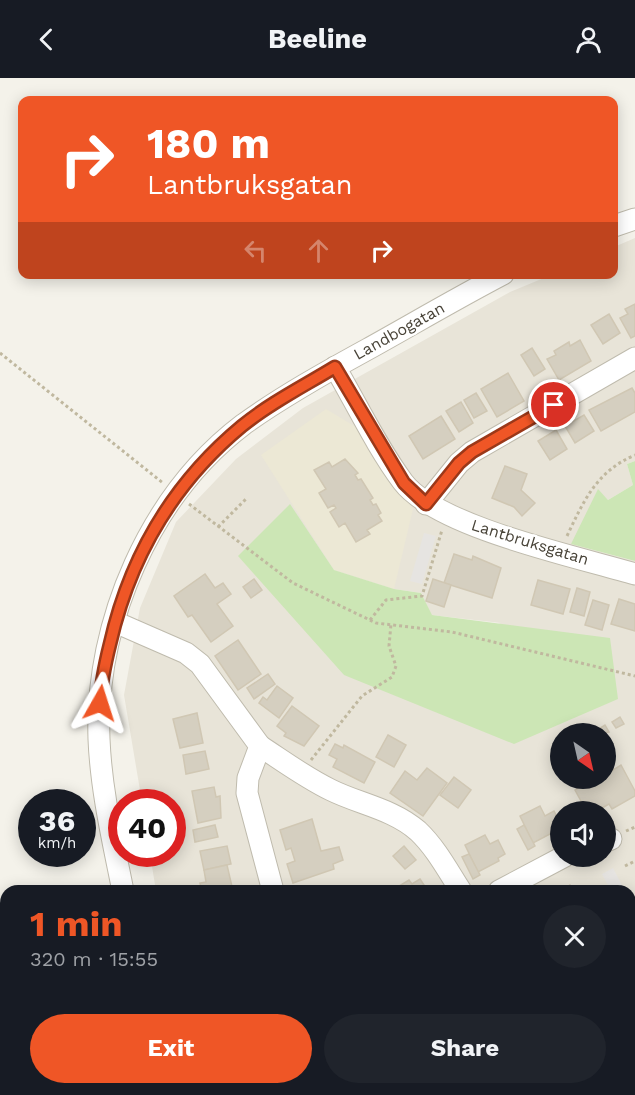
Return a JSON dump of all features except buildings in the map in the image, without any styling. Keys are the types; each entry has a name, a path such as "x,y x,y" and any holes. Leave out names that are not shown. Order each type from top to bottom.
{"street":[{"path":"618,225 635,219"},
{"name":"Landbogatan","path":"122,885 104,795 99,739 101,684 115,622 130,573 160,517 176,494 242,426 335,367 494,279"},
{"path":"426,504 459,463 472,452 635,358"},
{"name":"Lantbruksgatan","path":"335,367 404,483 426,504 454,518 635,574"},
{"path":"115,622 186,653 200,664 260,746 332,791 395,815 417,831 435,851 457,885"},
{"path":"260,746 248,778 247,794 271,885"},
{"path":"510,885 550,864"}],"path":[{"path":"0,353 218,527 293,583 370,620 452,632 536,650 635,676"},
{"path":"559,552 588,492 618,462 635,455"},
{"path":"218,527 246,499"},
{"path":"370,620 386,600 422,596 441,531 454,518"},
{"path":"300,773 362,696 392,677 396,666 389,646 391,624"},
{"path":"625,866 635,861"}],"shaded area":[{"path":"635,238 635,461 627,464 633,485 608,500 598,490 572,544 635,561 635,885 155,885 152,867 186,867 186,789 140,789 124,695 140,608 176,522 236,459 303,408 510,292 541,279 618,279 618,245","holes":["290,505 334,570 394,589 421,593 431,615 501,623 344,675"]},
{"path":"326,409 364,432 413,509 394,589 334,570 261,455"},
{"path":"424,533 436,536 422,584 410,581"},
{"path":"613,868 622,885 608,885 602,874"}],"green space":[{"path":"635,461 635,561 571,544 598,489 608,500 633,485 627,464"},
{"path":"290,504 334,570 394,589 421,593 432,615 610,638 618,699 563,723 550,723 550,728 514,744 344,675 238,556"}],"route":[{"path":"100,703 101,684 115,622 130,573 160,517 176,494 205,461 242,426 288,395 335,367 404,483 426,504 459,463 472,452 554,405"}]}
